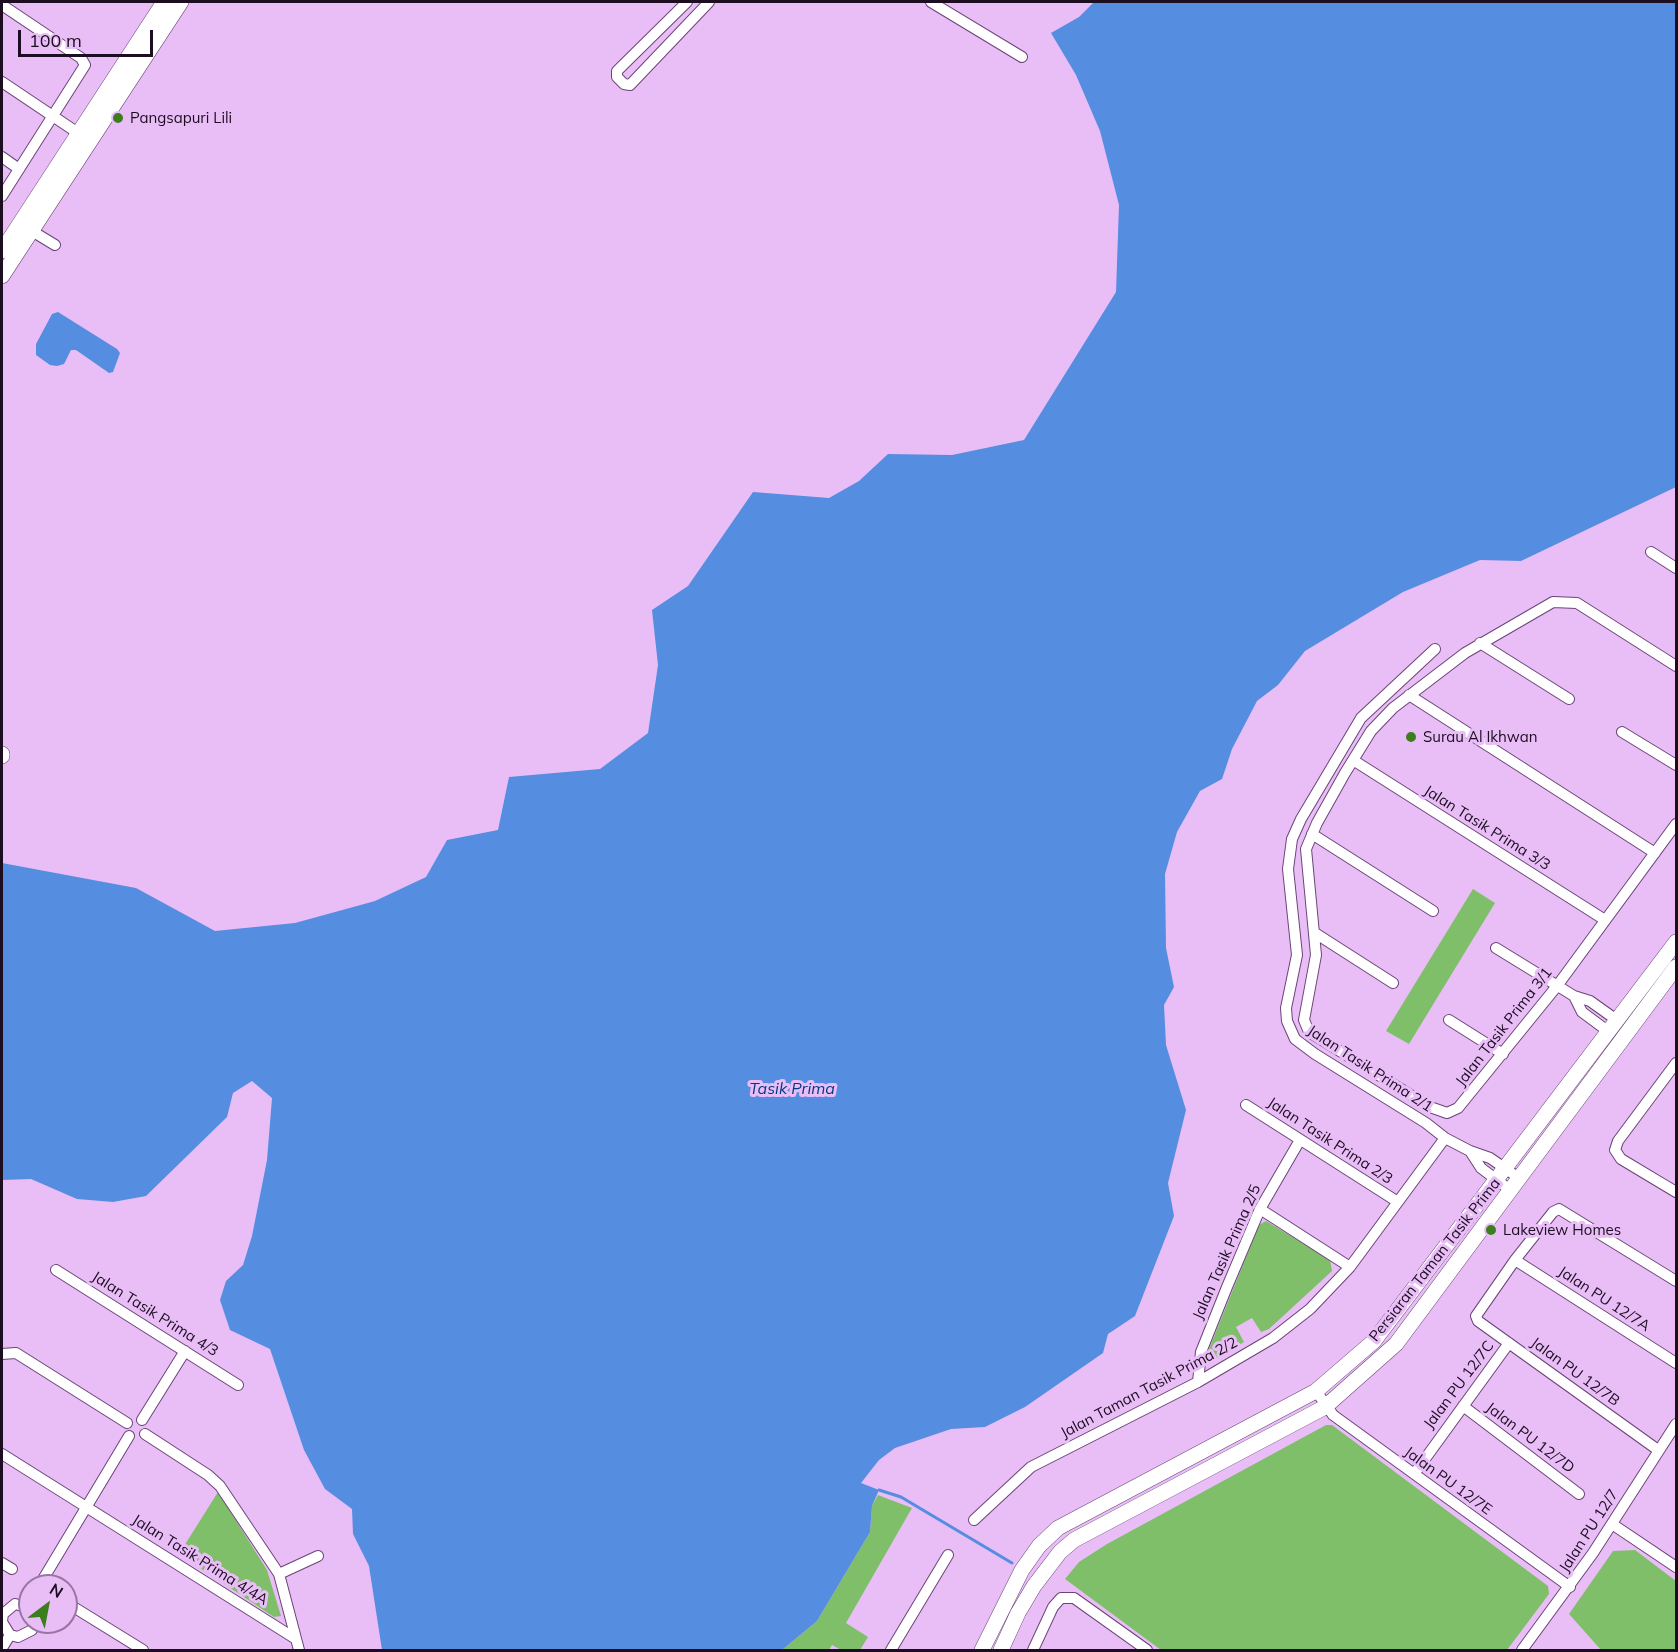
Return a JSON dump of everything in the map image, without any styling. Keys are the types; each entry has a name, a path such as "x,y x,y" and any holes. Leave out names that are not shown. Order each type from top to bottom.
{"main road":[{"path":"2,276 26,227 78,133 164,2"},
{"path":"2,251 26,227 181,2"},
{"name":"Persiaran Taman Tasik Prima","path":"982,1650 1022,1570 1039,1546 1058,1528 1316,1391 1374,1341 1677,942"},
{"name":"Persiaran Taman Tasik Prima","path":"1001,1650 1018,1613 1034,1586 1060,1552 1074,1540 1325,1407 1396,1344 1677,967"}],"street":[{"path":"687,2 617,72 617,77 624,84 630,85 709,2"},
{"path":"930,2 1022,57"},
{"path":"2,196 85,65 81,58 4,4"},
{"path":"2,82 78,133"},
{"path":"2,157 19,169"},
{"path":"26,227 55,245"},
{"path":"1651,552 1677,568"},
{"name":"Jalan Tasik Prima 3/1","path":"1677,666 1576,603 1553,602 1480,643 1409,695 1371,730 1312,834 1306,849 1307,882 1316,955 1304,1020 1309,1032 1430,1107 1447,1113 1465,1101 1503,1054 1557,986 1677,824"},
{"path":"1480,643 1569,699"},
{"name":"Jalan Tasik Prima 2/1","path":"1435,649 1361,718 1301,819 1292,839 1288,869 1297,955 1286,1008 1287,1021 1295,1039 1426,1123 1445,1138 1470,1151 1480,1168 1502,1175 1515,1184"},
{"path":"1409,695 1655,853"},
{"path":"1622,732 1677,765"},
{"name":"Jalan Tasik Prima 3/3","path":"1353,760 1605,920"},
{"path":"1312,834 1433,910"},
{"path":"1315,933 1393,983"},
{"path":"1496,948 1574,996 1582,1012 1614,1026"},
{"path":"1449,1020 1503,1054"},
{"path":"1677,1063 1618,1141 1615,1150 1621,1159 1677,1192"},
{"name":"Jalan Tasik Prima 2/3","path":"1246,1105 1398,1202"},
{"name":"Jalan Taman Tasik Prima 2/2","path":"974,1520 1030,1467 1198,1382 1273,1338 1310,1309 1350,1267 1445,1138"},
{"name":"Jalan Tasik Prima 2/5","path":"1198,1382 1201,1352 1260,1209 1300,1140"},
{"path":"1260,1209 1350,1267"},
{"path":"1515,1260 1553,1212 1559,1209 1677,1281"},
{"name":"Jalan PU 12/7B","path":"1515,1260 1476,1316 1478,1321 1658,1450"},
{"name":"Jalan PU 12/7A","path":"1515,1260 1677,1364"},
{"name":"Jalan Tasik Prima 4/3","path":"56,1270 238,1384"},
{"name":"Jalan PU 12/7C","path":"1414,1474 1509,1343"},
{"path":"142,1420 185,1351"},
{"path":"2,1354 16,1353 127,1424"},
{"name":"Jalan PU 12/7E","path":"1316,1391 1325,1407 1570,1587"},
{"name":"Jalan PU 12/7D","path":"1463,1406 1579,1494"},
{"path":"129,1436 126,1430 127,1424 135,1419 142,1420"},
{"path":"129,1436 139,1438 144,1434 145,1425 142,1420"},
{"name":"Jalan PU 12/7","path":"1522,1650 1570,1587 1677,1424"},
{"path":"144,1434 214,1479 279,1574 299,1650"},
{"path":"46,1574 129,1436"},
{"name":"Jalan Tasik Prima 4/4A","path":"2,1454 296,1639"},
{"path":"1612,1524 1677,1566"},
{"path":"891,1650 948,1555"},
{"path":"279,1574 318,1556"},
{"path":"2,1563 12,1569"},
{"path":"1033,1650 1053,1607 1061,1598 1074,1598 1147,1650"},
{"path":"10,1635 2,1621 8,1607 18,1604"},
{"path":"78,1610 143,1650"},
{"path":"10,1635 27,1634"},
{"path":"2,1648 10,1635"}],"green space":[{"path":"1473,889 1495,903 1409,1044 1386,1031"},
{"path":"1266,1221 1330,1260 1332,1271 1269,1329 1261,1332 1252,1318 1236,1327 1244,1342 1212,1361 1207,1354 1259,1225"},
{"path":"1326,1425 1332,1425 1548,1586 1549,1594 1507,1650 1161,1650 1065,1579 1079,1562 1107,1544"},
{"path":"218,1492 267,1570 281,1616 274,1617 179,1554"},
{"path":"878,1495 912,1508 846,1623 868,1637 860,1650 841,1650 832,1645 829,1650 782,1650 817,1621 870,1532 872,1506"},
{"path":"1635,1550 1676,1581 1676,1650 1601,1650 1569,1614 1613,1551"}],"water":[{"name":"Tasik Prima","path":"1094,2 1676,2 1676,487 1521,561 1480,560 1403,592 1305,651 1278,685 1257,701 1232,749 1222,779 1200,791 1177,832 1165,874 1166,948 1174,987 1164,1005 1166,1045 1186,1110 1168,1183 1174,1216 1135,1316 1108,1334 1103,1353 1025,1407 985,1427 951,1429 895,1448 879,1460 861,1483 879,1490 872,1506 870,1532 817,1621 782,1650 382,1650 369,1566 353,1534 352,1509 325,1489 304,1450 270,1349 230,1330 220,1300 226,1281 243,1265 252,1236 267,1160 272,1098 252,1081 233,1093 227,1117 146,1196 113,1202 77,1199 31,1179 2,1180 2,863 136,888 215,931 295,923 375,901 426,877 447,840 498,830 509,777 600,769 648,733 658,665 652,610 688,586 753,492 829,498 859,481 888,454 952,455 1024,440 1116,292 1119,205 1100,131 1076,75 1051,33 1079,17"},
{"path":"58,312 117,349 120,353 113,372 109,373 76,350 71,350 64,364 57,366 50,365 36,355 36,344 52,314"}],"waterway":[{"path":"879,1490 901,1497 1012,1563"}],"place":[{"name":"Pangsapuri Lili","path":"118,118"},
{"name":"Surau Al Ikhwan","path":"1411,737"},
{"name":"Lakeview Homes","path":"1491,1230"}]}
